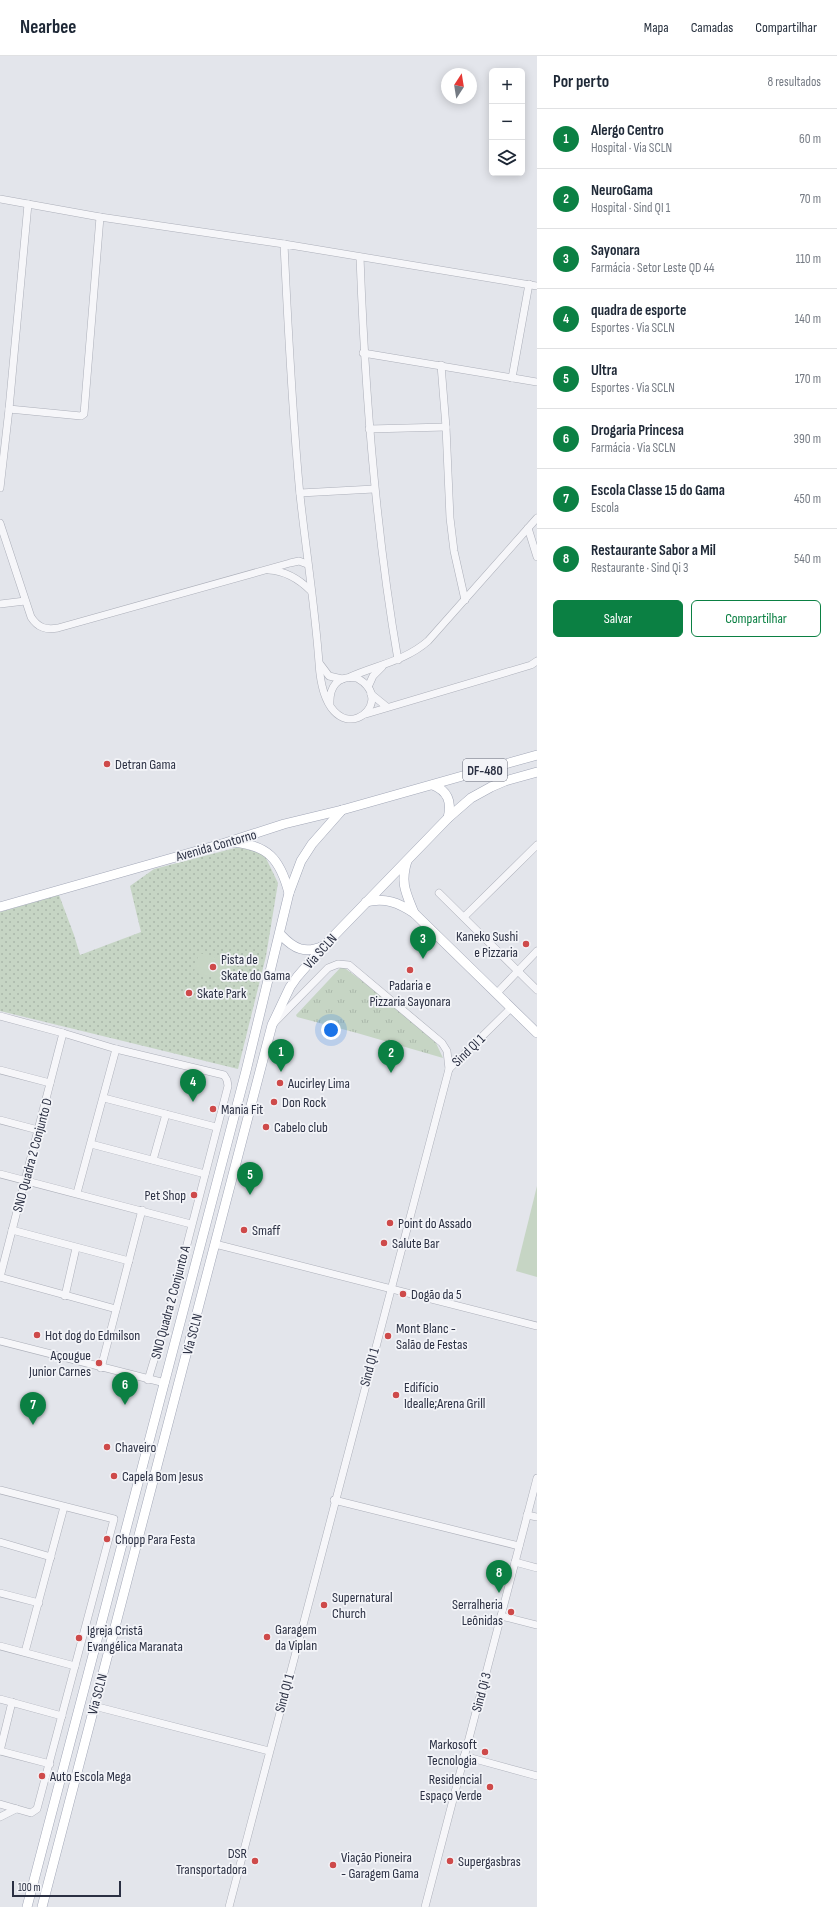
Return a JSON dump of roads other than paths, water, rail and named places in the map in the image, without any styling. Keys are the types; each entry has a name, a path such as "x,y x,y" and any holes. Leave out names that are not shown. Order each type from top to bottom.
{"main road":[{"name":"DF-480","path":"433,785 537,755"},
{"name":"DF-480","path":"448,818 471,798 491,787 504,781 537,772"},
{"name":"Avenida Contorno","path":"0,907 228,842 284,824 433,785"},
{"path":"433,785 443,790 449,799 448,818"},
{"name":"Via SCLN","path":"27,1907 246,1071 281,935 290,893 301,861 312,844 342,810"},
{"name":"Via SCLN","path":"42,1907 272,1025 290,987 324,946 448,818"},
{"path":"228,842 252,846 269,854 276,861 282,871 290,893"},
{"path":"407,860 403,872 403,886 414,913"},
{"path":"365,903 375,900 392,901 414,913 537,1033"},
{"path":"281,935 292,946 304,951 315,950 324,946"},
{"path":"251,1050 258,1055 264,1055"},
{"path":"246,1071 254,1068 260,1073"},
{"path":"141,1471 149,1475 155,1475"},
{"path":"137,1487 145,1486 151,1491"},
{"path":"45,1838 51,1843 59,1842"},
{"path":"39,1861 47,1859 53,1864"}],"street":[{"path":"0,199 100,217 284,244 537,286"},
{"path":"0,488 9,409 28,204"},
{"path":"9,409 81,416 84,414 100,217"},
{"path":"284,244 287,312 300,493 322,688 330,705 337,715 343,718 358,718 365,714 535,664"},
{"path":"360,256 363,352 374,489 398,660"},
{"path":"512,378 529,284"},
{"path":"363,352 537,382"},
{"path":"441,365 446,427 451,530 465,600"},
{"path":"369,429 446,427"},
{"path":"300,493 374,489"},
{"path":"330,705 329,694 334,685 342,679 398,660 418,649 428,641 537,518"},
{"path":"0,523 25,601 35,623 44,629 50,629 262,570 295,562 308,564"},
{"path":"528,528 537,557"},
{"path":"262,570 275,571 290,575 296,578 311,591"},
{"path":"0,604 25,601"},
{"path":"319,660 328,676 342,679"},
{"path":"365,714 372,701 370,690 373,676 385,665"},
{"path":"350,677 357,678 388,707"},
{"path":"464,917 537,845"},
{"path":"439,893 537,990"},
{"path":"497,993 537,951"},
{"path":"272,1025 328,968 338,964 349,965 442,1043 447,1051 448,1069"},
{"name":"Sind QI 1","path":"228,1907 448,1069 511,1008"},
{"path":"0,1016 63,1032 116,1049 104,1098 77,1193"},
{"name":"SNO Quadra 2 Conjunto D","path":"0,1277 63,1032"},
{"name":"SNO Quadra 2 Conjunto A","path":"116,1049 224,1075 228,1086 216,1127 176,1287 148,1380"},
{"path":"0,1070 50,1083"},
{"path":"104,1098 216,1127"},
{"path":"153,1160 166,1114"},
{"path":"0,1120 38,1130"},
{"path":"91,1144 205,1174"},
{"path":"0,1174 191,1224"},
{"path":"101,1368 142,1210"},
{"path":"12,1230 129,1261"},
{"path":"215,1244 390,1287 537,1326"},
{"path":"65,1296 76,1248"},
{"path":"0,1277 116,1309"},
{"path":"0,1341 164,1383"},
{"name":"Sind Qi 3","path":"425,1907 518,1546 537,1478"},
{"path":"0,1490 114,1519 37,1809 31,1813 0,1804"},
{"path":"334,1500 518,1546"},
{"path":"25,1652 64,1507"},
{"path":"527,1515 537,1517"},
{"path":"0,1542 51,1556"},
{"path":"515,1562 537,1568"},
{"path":"0,1593 39,1603"},
{"path":"501,1616 537,1625"},
{"path":"0,1646 75,1666"},
{"path":"0,1699 62,1716"},
{"path":"12,1702 0,1751 50,1764"},
{"path":"94,1706 269,1751"},
{"path":"464,1756 537,1776"},
{"path":"0,1817 16,1809"}],"place":[{"name":"Detran Gama","path":"107,764"},
{"name":"Kaneko Sushi e Pizzaria","path":"526,944"},
{"name":"Sayonara","path":"423,959"},
{"name":"Pista de Skate do Gama","path":"213,967"},
{"name":"Padaria e Pizzaria Sayonara","path":"410,970"},
{"name":"Skate Park","path":"189,993"},
{"name":"Alergo Centro","path":"281,1072"},
{"name":"NeuroGama","path":"391,1073"},
{"name":"Aucirley Lima","path":"280,1083"},
{"name":"quadra de esporte","path":"193,1102"},
{"name":"Don Rock","path":"274,1102"},
{"name":"Mania Fit","path":"213,1109"},
{"name":"Cabelo club","path":"266,1127"},
{"name":"Pet Shop","path":"194,1195"},
{"name":"Ultra","path":"250,1195"},
{"name":"Point do Assado","path":"390,1223"},
{"name":"Smaff","path":"244,1230"},
{"name":"Salute Bar","path":"384,1243"},
{"name":"Dogão da 5","path":"403,1294"},
{"name":"Hot dog do Edmilson","path":"37,1335"},
{"name":"Mont Blanc - Salão de Festas","path":"388,1336"},
{"name":"Açougue Junior Carnes","path":"99,1363"},
{"name":"Edifício Idealle;Arena Grill","path":"396,1395"},
{"name":"Drogaria Princesa","path":"125,1405"},
{"name":"Escola Classe 15 do Gama","path":"33,1425"},
{"name":"Chaveiro","path":"107,1447"},
{"name":"Capela Bom Jesus","path":"114,1476"},
{"name":"Chopp Para Festa","path":"107,1539"},
{"name":"Restaurante Sabor a Mil","path":"499,1593"},
{"name":"Supernatural Church","path":"324,1605"},
{"name":"Serralheria Leônidas","path":"511,1612"},
{"name":"Garagem da Viplan","path":"267,1637"},
{"name":"Igreja Cristã Evangélica Maranata","path":"79,1638"},
{"name":"Markosoft Tecnologia","path":"485,1752"},
{"name":"Auto Escola Mega","path":"42,1776"},
{"name":"Residencial Espaço Verde","path":"490,1787"},
{"name":"DSR Transportadora","path":"255,1861"},
{"name":"Supergasbras","path":"450,1861"},
{"name":"Viação Pioneira - Garagem Gama","path":"333,1865"}]}
